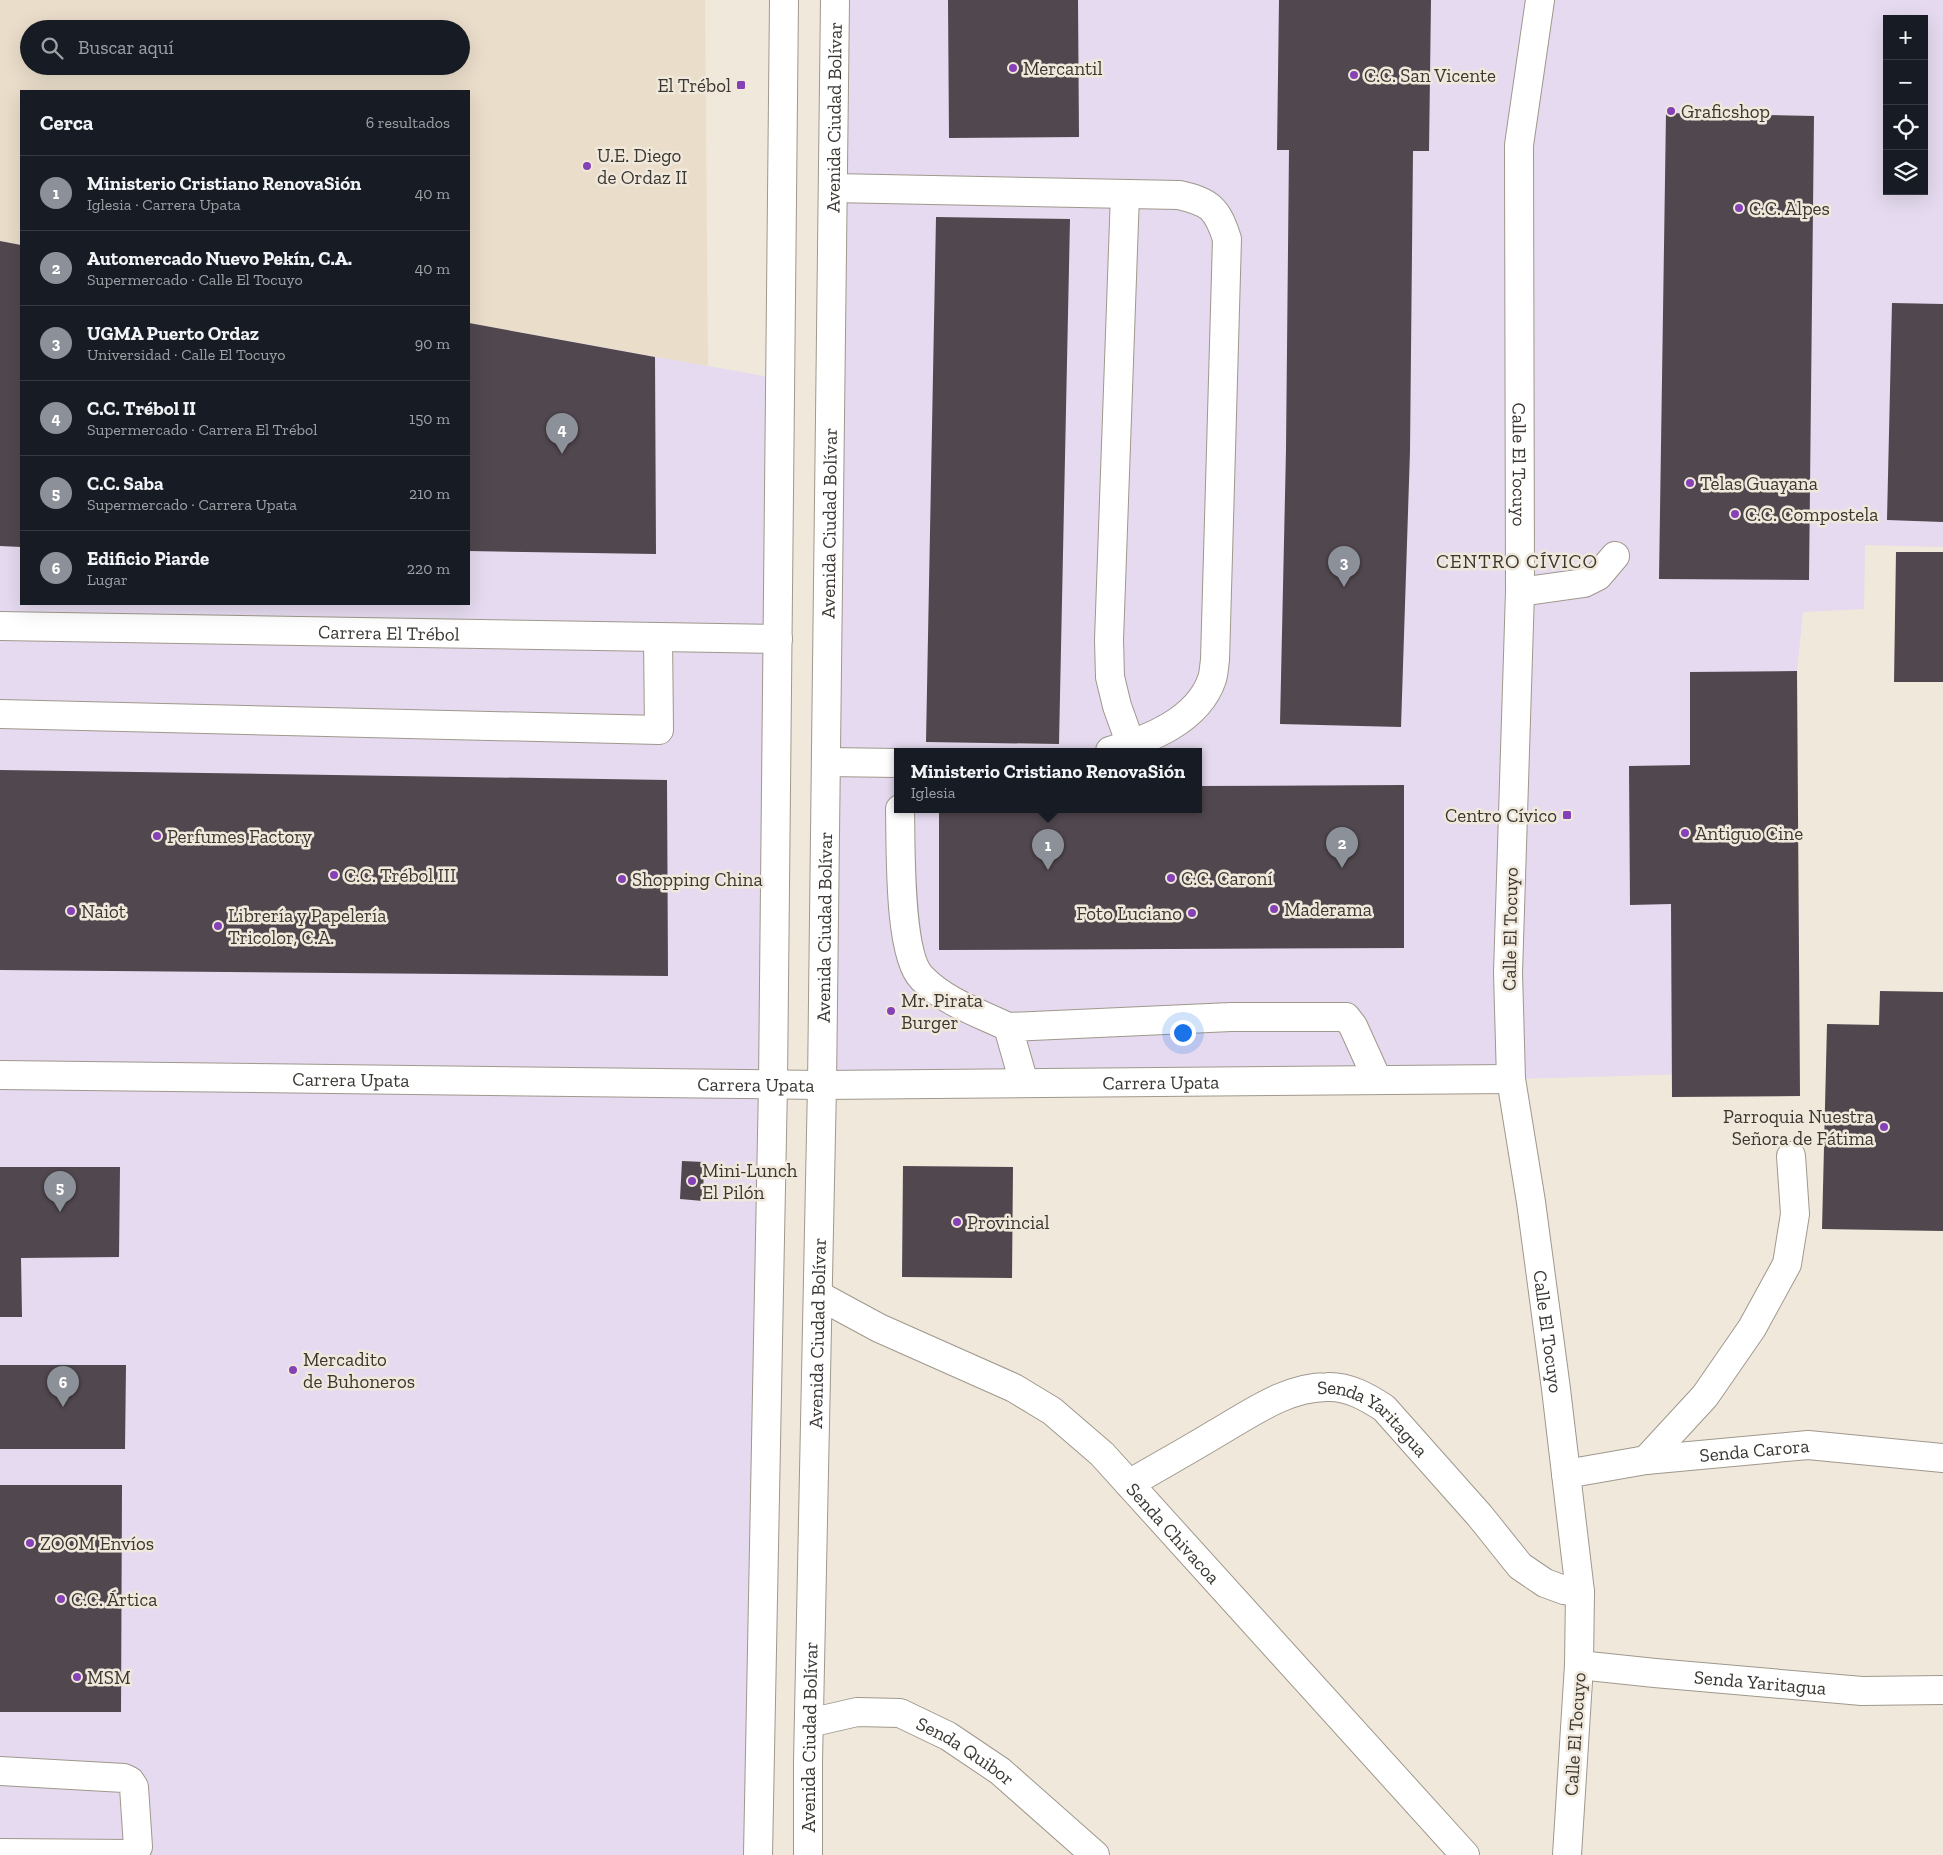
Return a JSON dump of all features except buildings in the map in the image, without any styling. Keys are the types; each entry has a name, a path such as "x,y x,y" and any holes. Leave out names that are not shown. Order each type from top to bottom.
{"street":[{"path":"758,1855 773,1084 784,0"},
{"name":"Avenida Ciudad Bolívar","path":"808,1855 827,762 835,0"},
{"name":"Calle El Tocuyo","path":"1540,0 1519,145 1520,592 1508,973 1511,1079 1533,1212 1580,1592 1579,1665 1567,1855"},
{"path":"833,188 1179,194 1199,199 1210,206 1217,215 1227,239 1216,650 1212,679 1205,694 1179,720 1120,748 1117,706 1110,677 1108,640 1125,194"},
{"path":"1520,592 1584,583 1598,576 1615,556"},
{"name":"Carrera El Trébol","path":"0,626 778,639"},
{"path":"0,714 659,730 658,637"},
{"path":"827,762 894,762"},
{"path":"900,813 904,933 910,956 920,977 948,999 1008,1027 1231,1017 1346,1017 1353,1026 1377,1079"},
{"path":"1008,1027 1024,1083"},
{"name":"Carrera Upata","path":"0,1075 822,1085 1511,1079"},
{"path":"1646,1460 1705,1396 1752,1328 1787,1264 1795,1214 1791,1156"},
{"name":"Senda Chivacoa","path":"818,1294 879,1328 1014,1388 1052,1411 1102,1454 1465,1855"},
{"name":"Senda Yaritagua","path":"1129,1484 1255,1411 1290,1393 1309,1388 1330,1387 1349,1390 1367,1397 1384,1408 1480,1516 1520,1566 1545,1583 1564,1590 1580,1592"},
{"name":"Senda Carora","path":"1566,1474 1646,1460 1808,1445 1943,1458"},
{"name":"Senda Yaritagua","path":"1579,1665 1656,1674 1862,1691 1943,1690"},
{"name":"Senda Quibor","path":"809,1723 857,1712 900,1713 948,1736 1000,1771 1095,1855"},
{"path":"0,1771 124,1778 130,1781 134,1787 138,1847 129,1854 0,1852"}],"shaded area":[{"name":"U.E. Diego de Ordaz II","path":"0,0 705,0 708,366 470,323 470,90 20,90 20,245 0,241"},
{"path":"835,0 1943,0 1943,547 1865,545 1864,609 1803,612 1797,671 1796,1071 1511,1079 822,1085"},
{"path":"0,241 20,245 20,605 470,605 470,323 780,379 758,1855 0,1855"}],"place":[{"name":"Mercantil","path":"1013,68"},
{"name":"C.C. San Vicente","path":"1354,75"},
{"name":"El Trébol","path":"741,85"},
{"name":"Graficshop","path":"1671,111"},
{"name":"U.E. Diego de Ordaz II","path":"587,166"},
{"name":"C.C. Alpes","path":"1739,208"},
{"name":"C.C. Trébol II","path":"562,454"},
{"name":"Telas Guayana","path":"1690,483"},
{"name":"C.C. Compostela","path":"1735,514"},
{"name":"UGMA Puerto Ordaz","path":"1344,587"},
{"name":"Centro Cívico","path":"1567,815"},
{"name":"Antiguo Cine","path":"1685,833"},
{"name":"Perfumes Factory","path":"157,836"},
{"name":"Automercado Nuevo Pekín, C.A.","path":"1342,868"},
{"name":"Ministerio Cristiano RenovaSión","path":"1048,870"},
{"name":"C.C. Trébol III","path":"334,875"},
{"name":"C.C. Caroní","path":"1171,878"},
{"name":"Shopping China","path":"622,879"},
{"name":"Maderama","path":"1274,909"},
{"name":"Naiot","path":"71,911"},
{"name":"Foto Luciano","path":"1192,913"},
{"name":"Librería y Papelería Tricolor, C.A.","path":"218,926"},
{"name":"Mr. Pirata Burger","path":"891,1011"},
{"name":"Parroquia Nuestra Señora de Fátima","path":"1884,1127"},
{"name":"Mini-Lunch El Pilón","path":"692,1181"},
{"name":"C.C. Saba","path":"60,1212"},
{"name":"Provincial","path":"957,1222"},
{"name":"Mercadito de Buhoneros","path":"293,1370"},
{"name":"Edificio Piarde","path":"63,1407"},
{"name":"ZOOM Envíos","path":"30,1543"},
{"name":"C.C. Ártica","path":"61,1599"},
{"name":"MSM","path":"77,1677"}],"district":[{"name":"CENTRO CÍVICO","path":"1517,561"}]}
